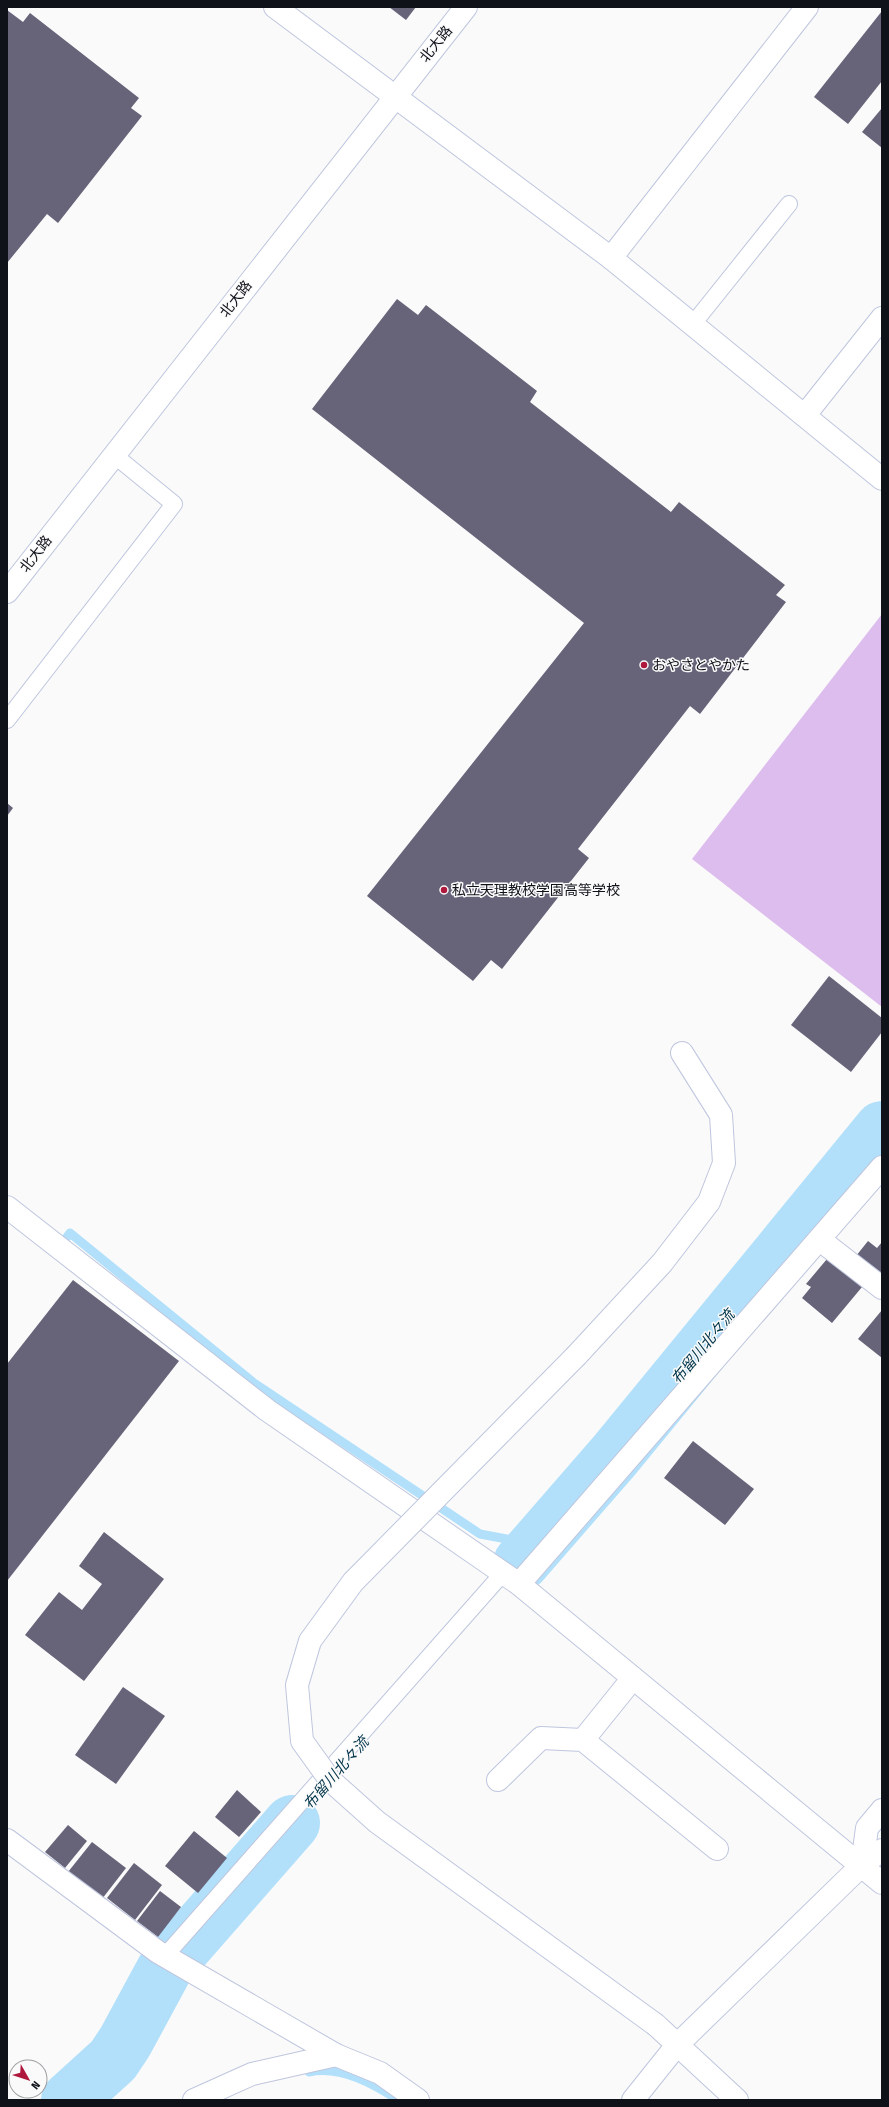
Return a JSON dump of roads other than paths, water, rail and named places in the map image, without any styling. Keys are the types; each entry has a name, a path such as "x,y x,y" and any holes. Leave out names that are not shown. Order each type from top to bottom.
{"street":[{"path":"275,7 612,258 882,479"},
{"name":"北大路","path":"7,592 466,7"},
{"path":"612,258 807,7"},
{"path":"805,415 882,318"},
{"path":"682,1053 721,1115 724,1163 709,1202 662,1263 577,1355 353,1582 310,1641 296,1685 302,1741 330,1780 377,1822 656,2025 737,2100"},
{"path":"511,1578 820,1240 882,1168"},
{"path":"7,1207 267,1410 511,1578 862,1865 882,1883"},
{"path":"820,1240 882,1288"},
{"path":"583,1740 633,1678"},
{"path":"498,1780 541,1738 583,1740 717,1849"},
{"path":"862,1865 867,1828 882,1810"},
{"path":"7,1840 166,1956 336,2055 380,2073 418,2100"},
{"path":"633,2100 677,2045 862,1865 882,1850"},
{"path":"194,2100 252,2074 336,2055"}],"lane":[{"path":"692,324 789,204"},
{"path":"7,720 174,504 114,456"},
{"path":"166,1956 511,1578"}],"waterway":[{"name":"布留川北々流","path":"521,1563 615,1455 882,1129"},
{"path":"67,1237 70,1233 254,1383 480,1534 517,1541 549,1530"},
{"name":"布留川北々流","path":"180,1951 292,1823"},
{"name":"布留川北々流","path":"69,2100 113,2060 125,2042 164,1970"},
{"path":"309,2072 321,2070 344,2073 378,2087 398,2100"}],"place":[{"name":"おやさとやかた","path":"644,665"},
{"name":"私立天理教校学園高等学校","path":"444,890"}]}
